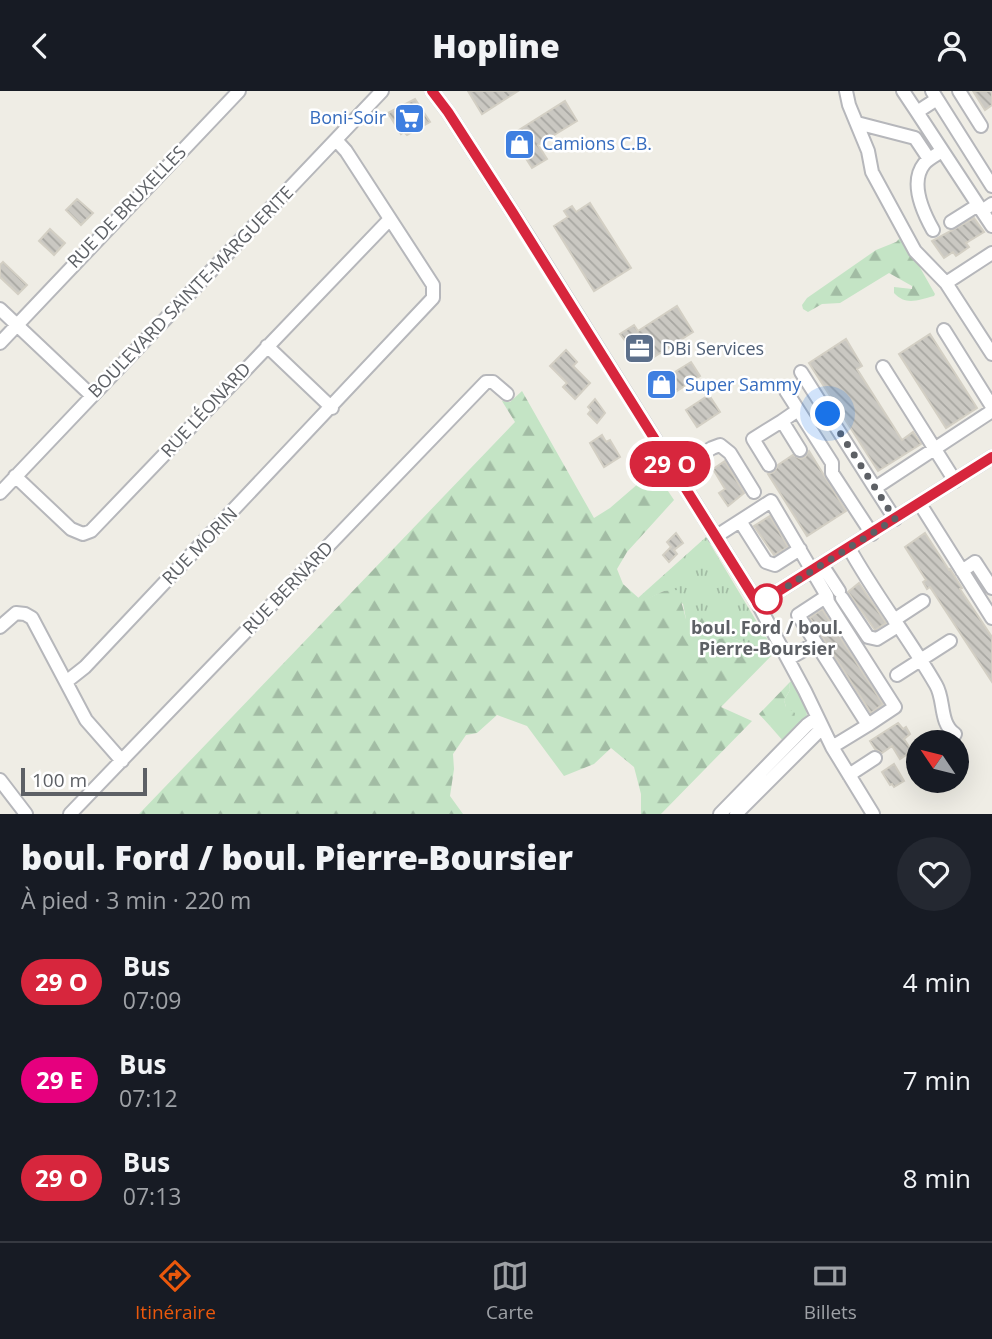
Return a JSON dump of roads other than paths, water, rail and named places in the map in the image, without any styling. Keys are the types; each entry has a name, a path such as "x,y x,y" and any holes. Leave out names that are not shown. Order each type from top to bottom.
{"street":[{"name":"RUE DE BRUXELLES","path":"0,343 239,91"},
{"name":"BOULEVARD SAINTE-MARGUERITE","path":"0,493 382,91"},
{"path":"432,91 479,160 758,604 832,747 873,814"},
{"path":"846,91 872,172 915,251 946,283 992,354"},
{"path":"903,91 985,215 951,222"},
{"path":"959,91 981,126"},
{"path":"917,112 933,93 990,180"},
{"path":"857,123 915,138 929,159"},
{"name":"RUE MORIN","path":"66,682 85,667 332,408 428,306 434,295 433,285 346,151 336,140"},
{"path":"933,230 923,213 919,188 921,169 929,159 942,151"},
{"path":"979,166 992,158"},
{"name":"RUE LÉONARD","path":"15,477 71,529 83,534 91,531 390,219"},
{"path":"946,283 992,253"},
{"path":"0,309 92,396"},
{"path":"875,488 992,411 991,405 944,330"},
{"path":"267,346 332,408"},
{"path":"883,367 955,481"},
{"path":"802,372 895,519"},
{"name":"RUE BERNARD","path":"71,814 486,382 491,380 507,394"},
{"path":"786,391 832,463 832,473 872,534"},
{"path":"769,465 753,439 798,410"},
{"path":"782,421 800,450"},
{"path":"674,471 720,445 730,453 754,492"},
{"path":"758,604 992,457"},
{"path":"715,537 771,501 800,549 868,637 877,639 923,601"},
{"path":"920,504 992,618"},
{"path":"740,521 766,562 775,565 800,549"},
{"path":"849,548 891,626 920,660 938,688 945,721 950,730"},
{"path":"962,571 975,562 992,588"},
{"path":"836,595 798,615 868,725"},
{"path":"832,747 895,707 828,602 836,595"},
{"path":"0,627 16,613 32,618 91,727 121,761"},
{"path":"897,675 950,641"},
{"path":"788,659 816,643"},
{"path":"720,814 735,809 807,725 820,723"},
{"path":"849,775 875,758"},
{"path":"0,780 26,814"}],"tunnel":[{"path":"415,112 421,108"}],"place":[{"name":"Boni-Soir","path":"409,118"},
{"name":"Camions C.B.","path":"519,144"},
{"name":"DBi Services","path":"639,349"},
{"name":"Super Sammy","path":"662,385"},
{"name":"boul. Ford / boul. Pierre-Boursier","path":"767,599"}]}
